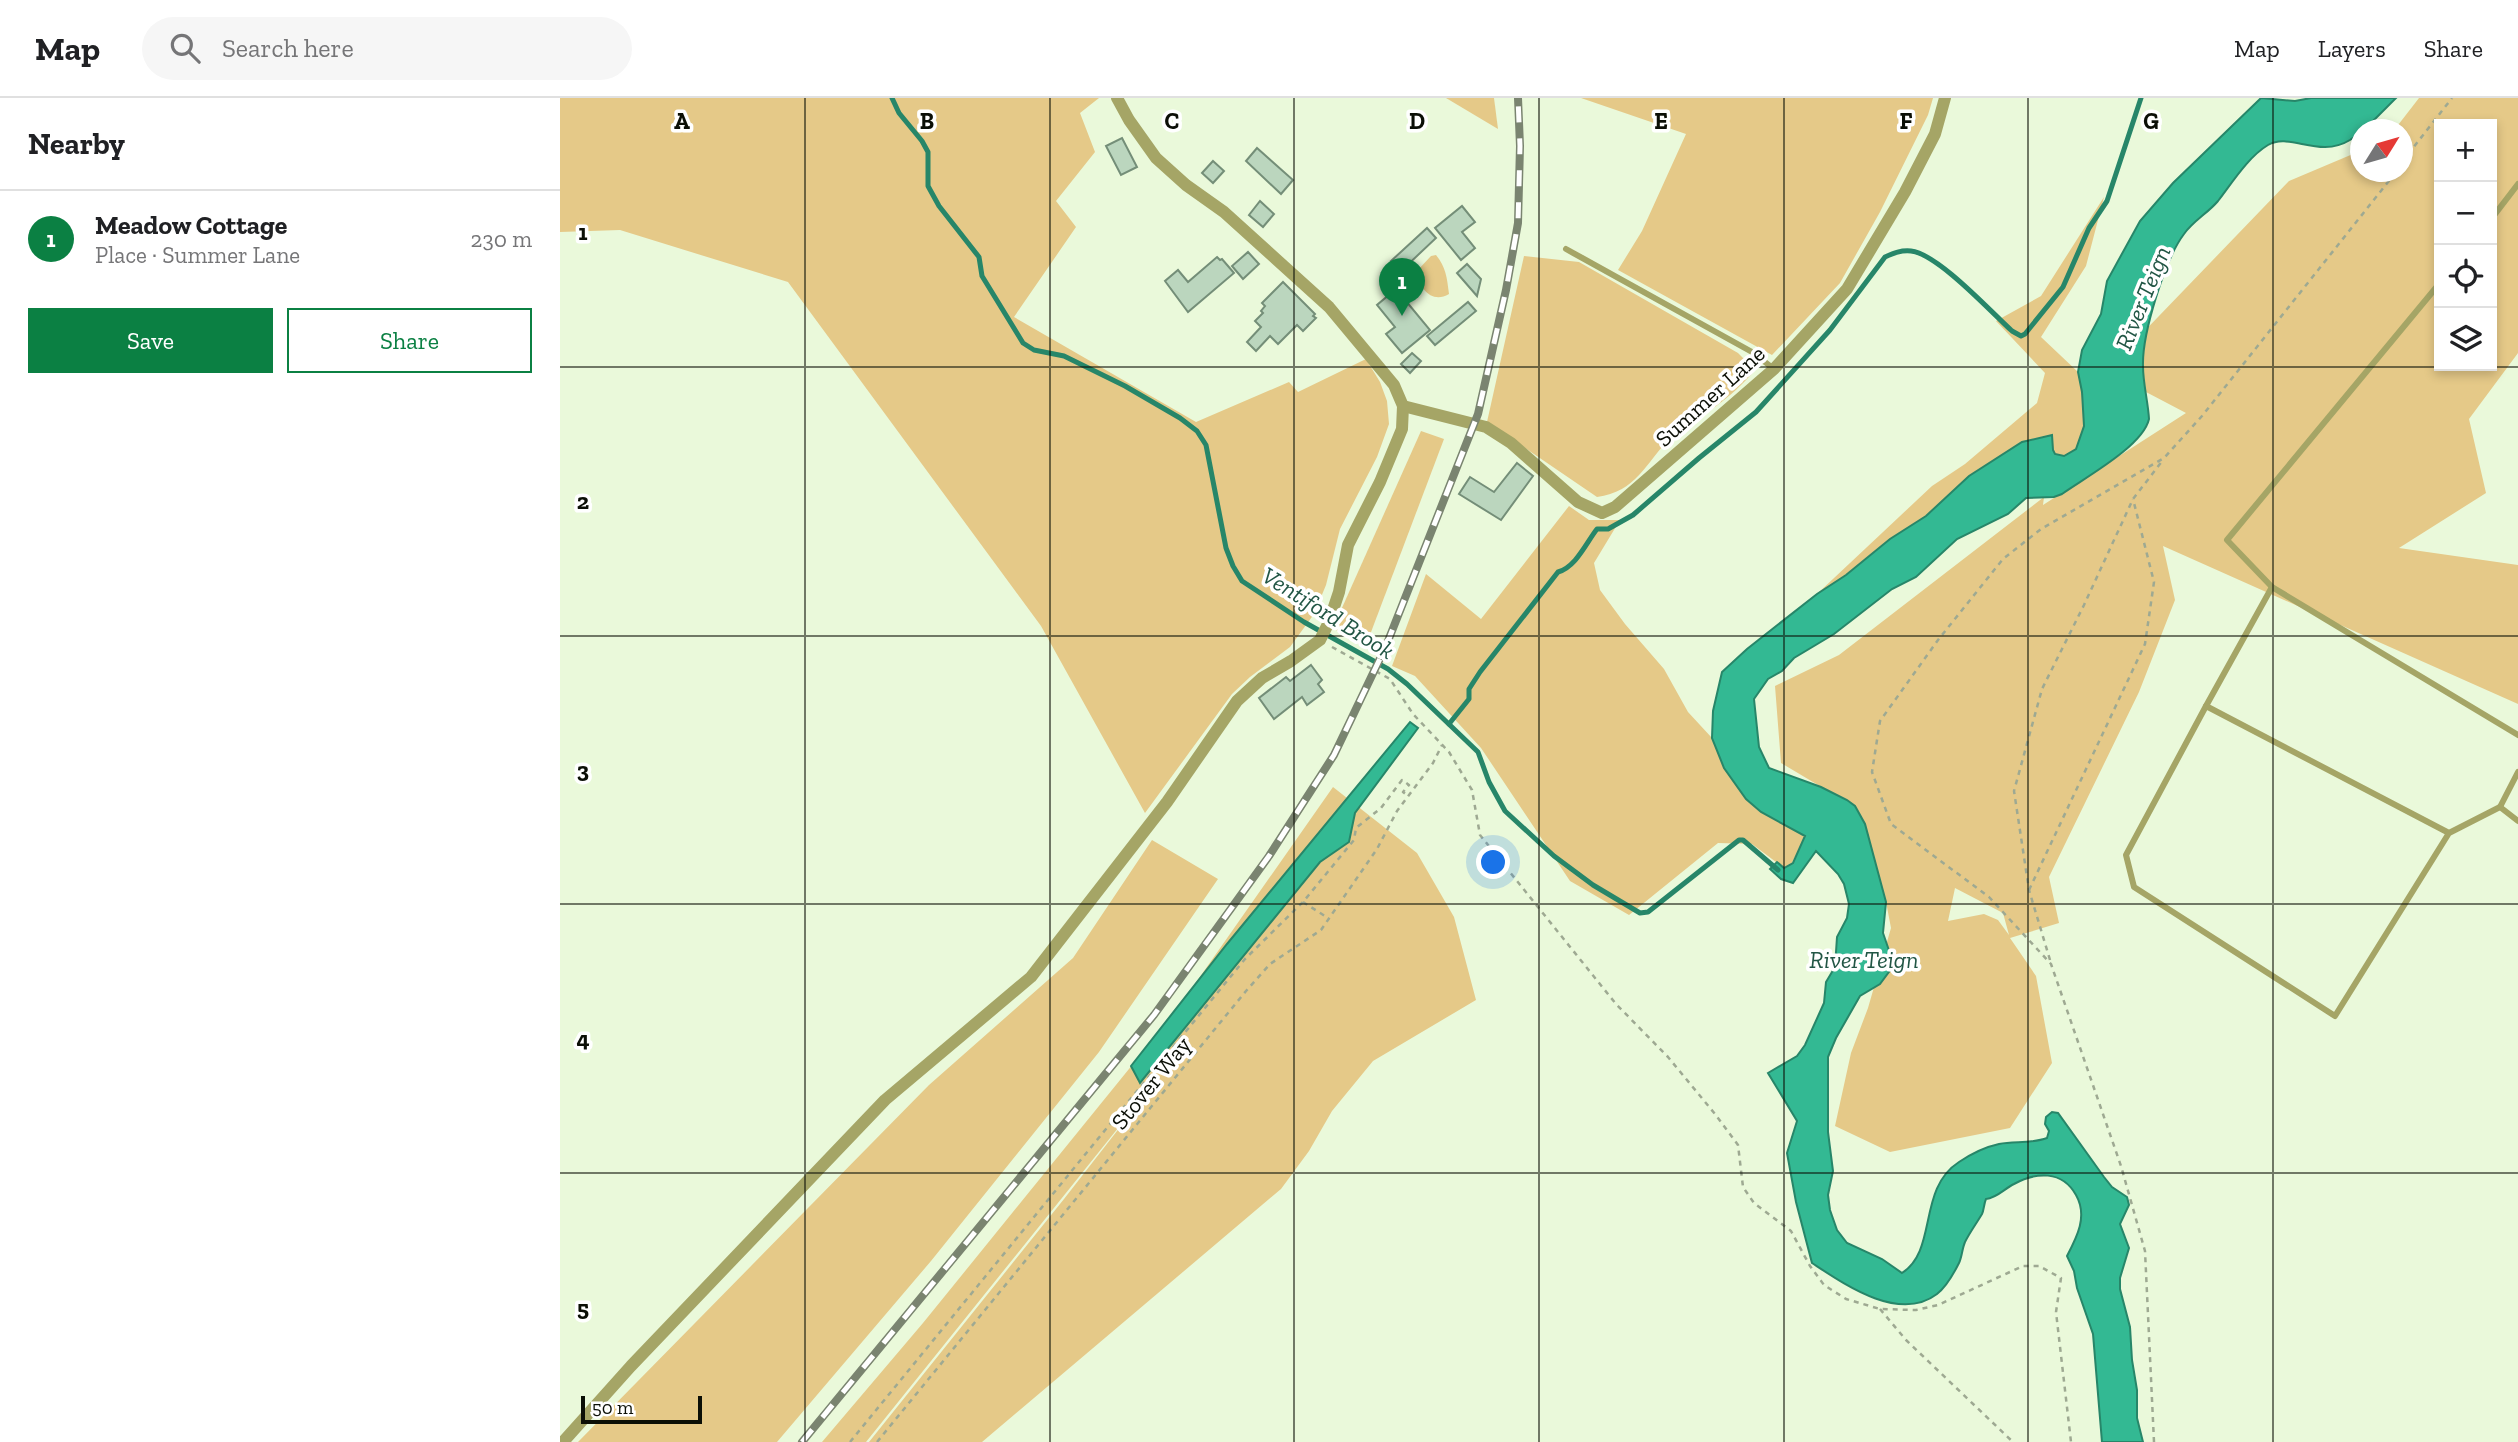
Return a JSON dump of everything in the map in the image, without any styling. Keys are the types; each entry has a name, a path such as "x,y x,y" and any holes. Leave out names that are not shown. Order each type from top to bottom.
{"street":[{"path":"563,1442 631,1366 885,1100 1031,977 1167,802 1237,701 1262,678 1291,661 1321,638 1329,621 1339,592 1348,545 1380,482 1402,429 1403,406 1383,369 1329,307 1224,212 1186,185 1156,158 1117,98"},
{"name":"Summer Lane","path":"1403,406 1486,427 1511,443 1578,502 1602,513 1615,507 1774,369 1847,289 1905,192 1935,134 1945,98"}],"lane":[{"path":"2497,211 2518,184"},
{"path":"1566,248 1752,352 1774,369"},
{"path":"2434,290 2227,540 2272,587 2518,735"},
{"path":"2272,587 2126,855 2134,887 2334,1016 2449,833 2500,807 2518,772"},
{"path":"2206,706 2449,833"},
{"path":"2500,807 2518,821"}],"path":[{"path":"2413,149 2452,98"},
{"path":"2154,1442 2145,1251 2121,1166 2051,964 2029,890 2014,790 2042,690 2133,499 2388,182"},
{"path":"2051,964 1989,897 1891,824 1872,772 1880,721 1938,640 2003,559 2041,529 2164,458"},
{"path":"2029,890 2145,644 2154,582 2133,499"},
{"path":"1321,638 1390,679 1413,714 1449,751 1472,790 1480,835 1616,1004 1668,1056 1738,1145 1744,1187 1754,1203 1791,1231 1824,1285 1846,1299 1880,1309 1916,1310 1938,1305 2023,1266 2039,1266 2061,1278 2056,1312 2071,1442"},
{"name":"Stover Way","path":"877,1442 1246,991 1270,964 1321,930 1377,849 1396,811 1433,763 1442,745"},
{"path":"850,1442 1237,970 1303,902 1354,840 1356,828 1381,808 1402,780 1409,785 1403,792 1408,796"},
{"path":"1303,902 1328,918"},
{"path":"1880,1309 1906,1340 2013,1442"}],"shaded area":[{"path":"560,98 1099,98 1080,113 1095,152 1056,201 1076,227 1014,317 1196,422 1289,382 1298,392 1366,359 1380,382 1387,401 1389,424 1377,457 1340,529 1326,585 1314,614 1290,647 1232,694 1145,813 1041,626 788,282 620,230 560,232"},
{"path":"1446,98 1494,98 1498,129"},
{"path":"1581,98 1933,98 1928,115 1880,212 1840,283 1772,355 1618,270 1642,231 1686,134"},
{"path":"2419,98 2518,98 2518,353 2469,419 2486,493 2399,548 2518,565 2518,704 2163,546 2175,600 2139,692 2049,877 2059,923 2010,938 2036,976 2052,1063 2010,1128 1890,1152 1835,1126 1851,1053 1868,1008 1891,928 1887,907 1855,807 1781,763 1775,686 1839,655 2044,497 2043,505 2186,413 2106,371 2289,181 2350,155 2350,182 2413,182 2413,119 2403,119","holes":["1955,888 2003,913 2009,935 1998,920 1984,914 1948,921"]},
{"path":"2104,197 2086,266 2041,337 2078,372 2084,426 2076,449 2064,456 2055,454 2052,435 1964,481 1926,516 1890,539 1846,575 1817,594 1932,486 1965,464 2037,403 2045,373 1996,321 2041,296"},
{"path":"1436,255 1447,278 1449,294 1443,297 1428,293 1420,284 1416,272 1431,256"},
{"path":"1524,256 1579,262 1738,353 1755,370 1721,403 1675,433 1631,483 1610,494 1597,497 1487,422"},
{"path":"1421,431 1444,439 1365,648 1333,628"},
{"path":"1569,506 1589,520 1620,520 1594,563 1600,590 1664,669 1688,712 1712,738 1724,768 1761,812 1805,836 1792,863 1784,868 1752,844 1718,843 1629,915 1570,881 1481,748 1415,676 1392,666 1426,574 1481,619"},
{"path":"1333,787 1417,853 1454,917 1476,1000 1373,1061 1332,1111 1309,1151 1281,1189 982,1442 869,1442 1163,1072 866,1442 822,1442 923,1323 1176,1011"},
{"path":"1152,840 1218,879 1099,1052 931,1261 777,1442 578,1442 929,1085 1073,958"}],"water":[{"name":"River Teign","path":"2261,98 2295,101 2311,98 2396,98 2375,119 2350,119 2350,140 2338,145 2316,147 2286,141 2268,145 2247,163 2218,201 2184,234 2162,278 2146,335 2143,366 2149,419 2136,440 2062,494 2026,498 2008,514 1957,539 1916,577 1892,589 1834,634 1794,658 1782,671 1768,679 1754,699 1759,747 1769,768 1821,787 1855,806 1865,824 1886,902 1883,933 1894,965 1880,984 1860,996 1828,1057 1828,1132 1833,1171 1828,1195 1837,1230 1847,1243 1882,1259 1902,1273 1913,1263 1920,1250 1937,1188 1946,1174 1959,1162 1989,1147 2047,1138 2049,1131 2045,1124 2046,1117 2052,1112 2058,1113 2112,1187 2127,1197 2129,1205 2120,1224 2129,1248 2120,1278 2120,1289 2130,1327 2137,1390 2137,1418 2143,1442 2102,1442 2093,1334 2067,1256 2077,1234 2081,1211 2076,1195 2064,1181 2048,1176 2031,1177 1986,1199 1982,1214 1965,1242 1960,1261 1944,1288 1922,1302 1906,1304 1872,1297 1812,1263 1787,1153 1797,1121 1768,1073 1797,1056 1805,1045 1824,1003 1826,982 1835,967 1837,937 1847,918 1849,904 1844,884 1838,874 1816,851 1793,883 1781,879 1770,869 1777,862 1784,868 1793,863 1805,836 1761,812 1746,799 1724,768 1712,738 1713,711 1722,672 1747,649 1890,539 1926,516 1969,476 2022,442 2052,435 2055,454 2064,456 2076,449 2084,426 2078,372 2082,350 2101,314 2107,281 2140,221 2173,183"},
{"path":"1410,722 1418,728 1355,813 1349,842 1320,862 1140,1083 1131,1066 1227,944"}],"building":[{"path":"1122,138 1137,167 1121,175 1106,146"},
{"path":"1257,148 1293,180 1281,194 1246,161"},
{"path":"1213,161 1224,171 1213,183 1202,173"},
{"path":"1260,201 1274,214 1263,227 1249,215"},
{"path":"1462,206 1475,222 1462,232 1475,248 1461,260 1435,228"},
{"path":"1427,228 1436,238 1401,271 1391,261"},
{"path":"1248,252 1259,264 1243,279 1232,266"},
{"path":"1217,257 1234,273 1188,312 1165,281 1178,270 1188,282"},
{"path":"1467,264 1481,279 1477,296 1457,273"},
{"path":"1283,282 1316,318 1303,331 1297,325 1278,344 1270,336 1256,351 1247,342 1261,327 1255,321 1263,313 1261,311 1265,306 1262,303"},
{"path":"1396,289 1430,330 1402,353 1386,334 1395,327 1377,305"},
{"path":"1468,302 1476,311 1435,345 1427,336"},
{"path":"1412,353 1421,361 1410,373 1401,364"},
{"path":"1517,463 1533,476 1501,520 1459,494 1470,477 1494,492"},
{"path":"1311,665 1322,680 1318,684 1324,692 1307,705 1302,697 1274,719 1259,698 1286,677 1290,681"}],"waterway":[{"name":"Ventiford Brook","path":"892,98 899,113 928,152 928,186 939,206 979,257 982,276 1023,343 1034,350 1064,356 1125,386 1197,431 1206,445 1226,548 1242,581 1304,622 1388,669 1407,684 1478,752 1489,782 1505,811 1554,856 1593,885 1640,913 1648,912 1739,840 1743,840 1778,870"},
{"path":"1449,724 1469,699 1469,689 1480,672 1558,572 1575,560 1597,529 1608,529 1633,515 1756,412 1830,330 1885,257 1911,251 1935,262 2012,331 2021,336 2025,334 2063,287 2089,228 2107,201 2141,98"}],"railway":[{"path":"802,1442 1154,1015 1269,856 1334,755 1386,646 1478,414 1518,223 1518,98"}],"place":[{"name":"Meadow Cottage","path":"1402,316"}]}
